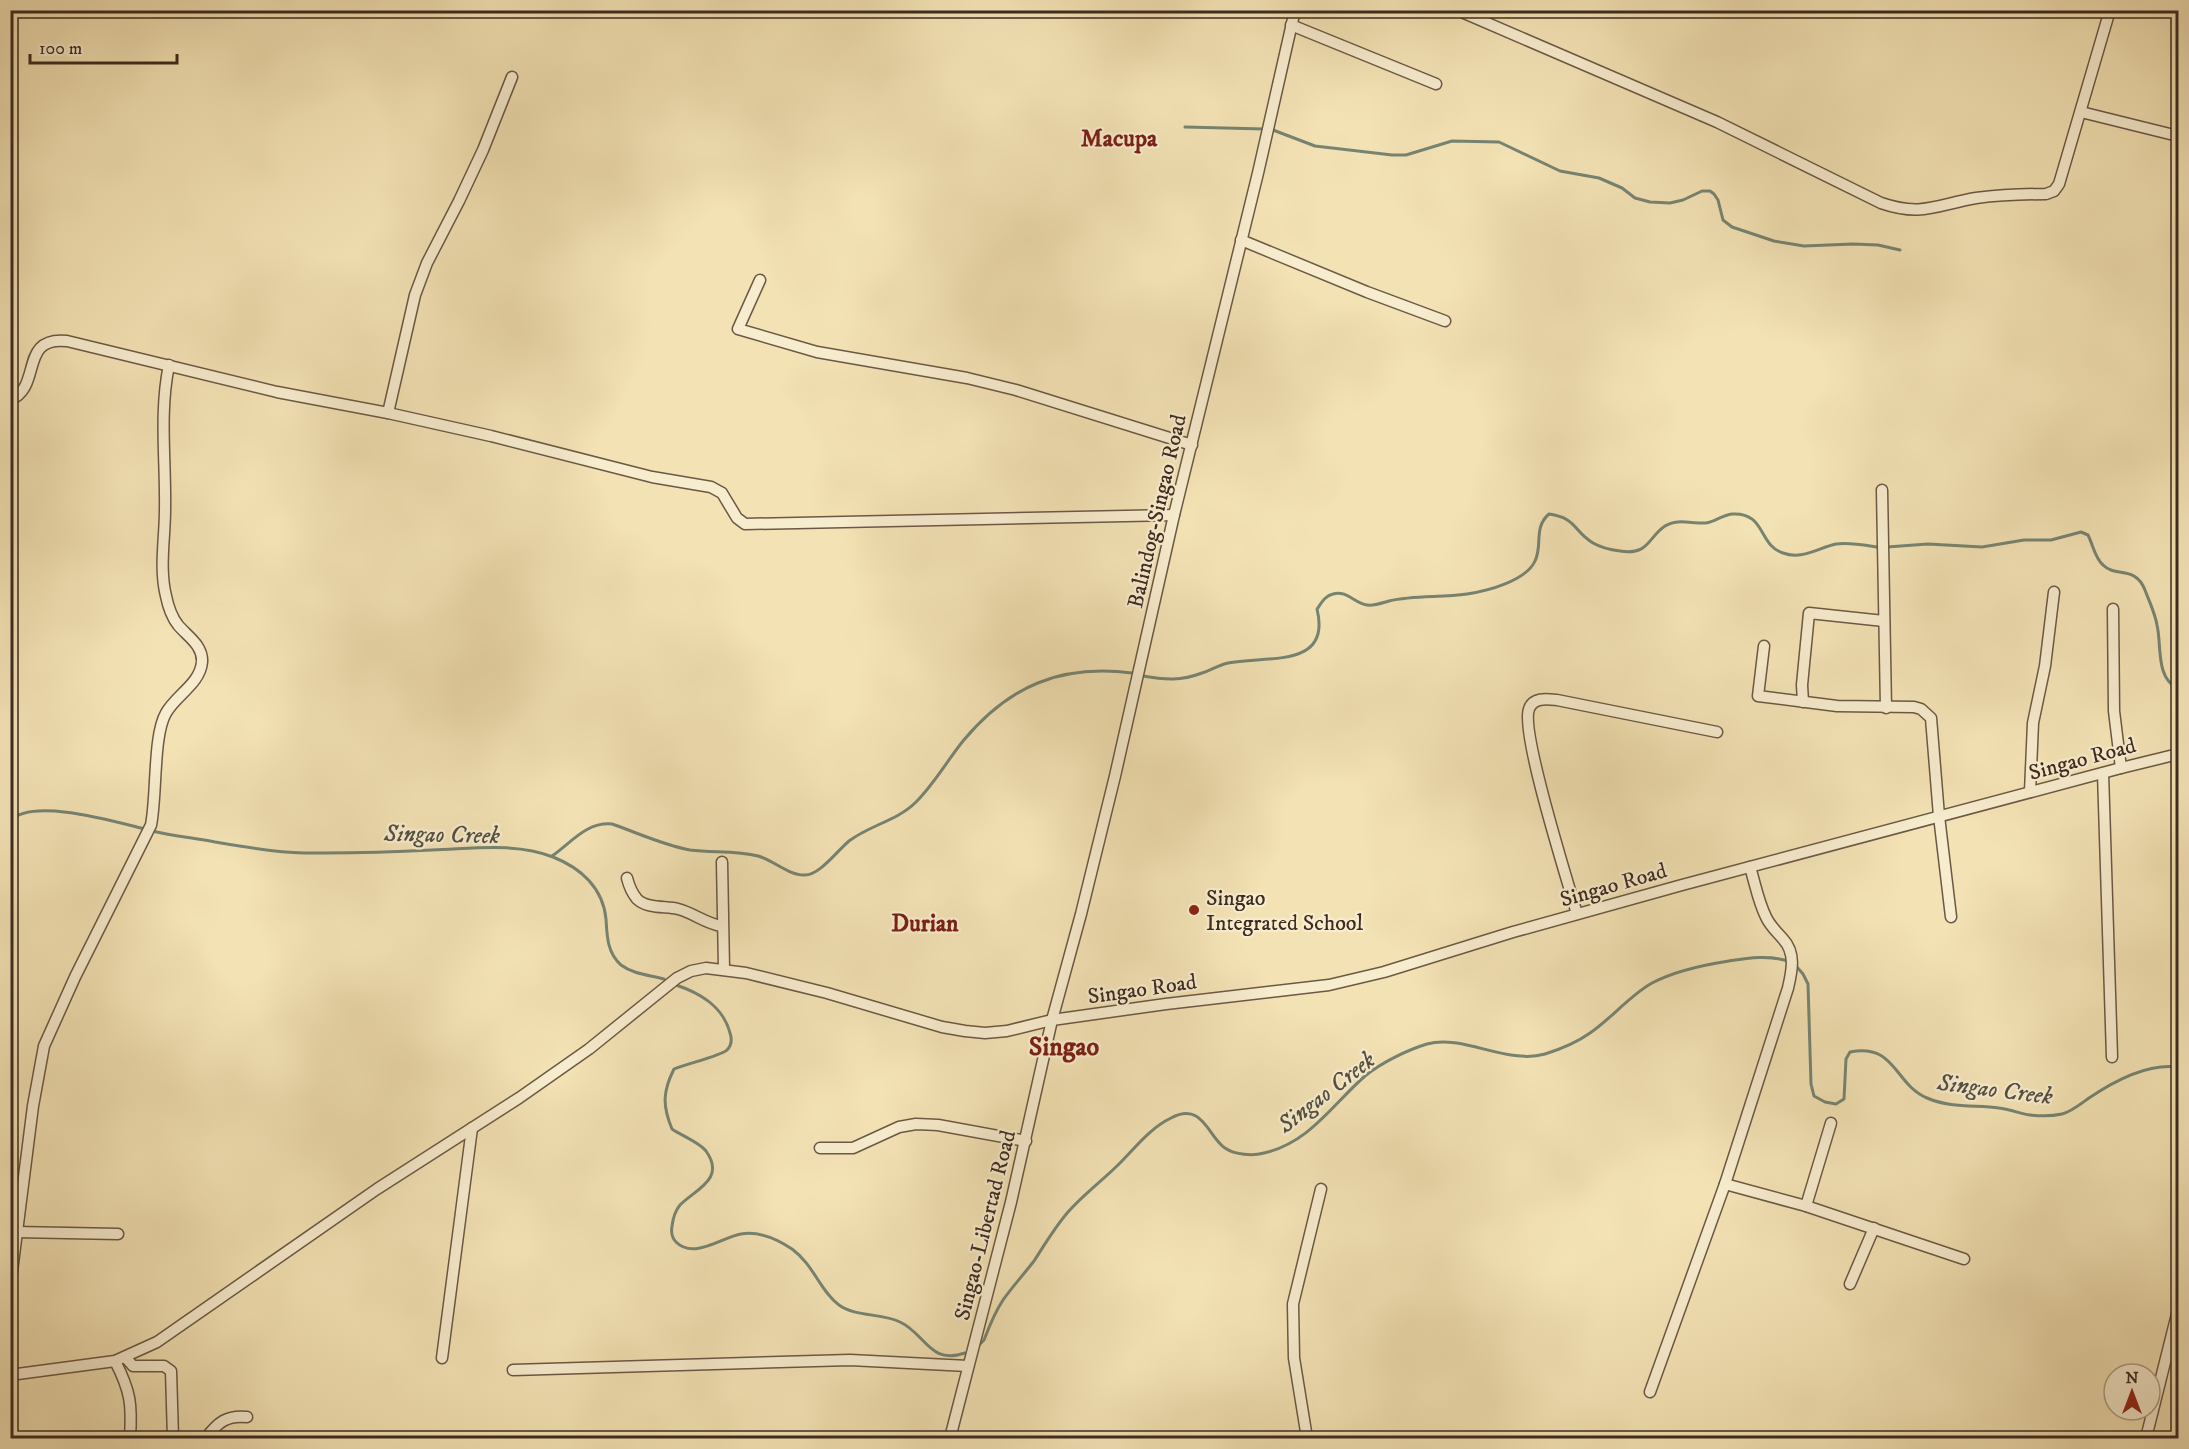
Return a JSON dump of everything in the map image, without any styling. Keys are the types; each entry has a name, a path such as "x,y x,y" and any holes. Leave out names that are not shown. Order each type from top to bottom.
{"street":[{"name":"Balindog-Singao Road","path":"1052,1020 1086,894 1295,10"},
{"path":"1457,10 1717,122 1881,203 1909,211 1925,210 1989,196 2051,193 2058,184 2110,10"},
{"path":"1291,25 1436,84"},
{"path":"388,413 415,295 427,263 483,150 512,77"},
{"path":"2080,112 2178,136"},
{"path":"1241,240 1367,292 1445,321"},
{"path":"760,280 738,329 817,352 967,378 1016,390 1192,445"},
{"path":"10,400 21,392 38,349 49,341 67,341 277,392 388,413 491,436 652,477 711,487 722,493 737,519 745,524 1174,515"},
{"path":"10,1287 37,1077 44,1046 75,977 151,825 159,730 172,702 193,682 202,661 200,651 194,641 178,626 170,612 162,580 165,510 164,408 170,365"},
{"path":"1882,490 1886,708"},
{"path":"2030,792 2033,723 2045,666 2054,592"},
{"path":"2113,609 2114,711 2121,768"},
{"path":"1803,702 1802,675 1809,613 1884,621"},
{"path":"1764,646 1758,696 1886,708 1914,707 1921,709 1931,718 1951,917"},
{"path":"1577,914 1534,758 1528,717 1529,709 1539,700 1557,700 1717,732"},
{"name":"Singao Road","path":"121,1360 158,1342 377,1189 589,1049 676,978 691,971 706,968 724,969 784,981 965,1032 1007,1032 1052,1020 1348,981 1577,914 2103,772 2178,754"},
{"path":"2103,772 2112,1057"},
{"path":"722,862 724,969"},
{"path":"1650,1392 1725,1184 1788,988 1792,969 1788,944 1771,926 1766,917 1750,867"},
{"path":"627,878 631,891 638,901 647,905 678,909 713,925 722,926"},
{"name":"Singao-Libertad Road","path":"950,1438 1026,1142 1052,1020"},
{"path":"820,1148 853,1148 899,1127 916,1124 938,1125 1026,1142"},
{"path":"1806,1206 1831,1124"},
{"path":"442,1358 472,1128"},
{"path":"1725,1184 1806,1206 1964,1259"},
{"path":"1307,1438 1294,1358 1293,1305 1321,1189"},
{"path":"1850,1284 1874,1228"},
{"path":"16,1232 118,1234"},
{"path":"2146,1438 2178,1310"},
{"path":"121,1360 131,1403 130,1438"},
{"path":"10,1375 121,1360 133,1366 164,1366 171,1371 172,1438"},
{"path":"513,1370 850,1360 968,1366"},
{"path":"206,1438 225,1419 236,1416 247,1417"}],"waterway":[{"path":"1185,127 1264,129"},
{"path":"1273,130 1315,146 1392,155 1406,155 1452,141 1499,142 1560,171 1599,178 1622,188 1635,198 1650,202 1670,203 1702,191 1710,191 1718,200 1723,220 1732,227 1774,241 1804,246 1878,245 1900,250"},
{"path":"1143,676 1180,679 1228,663 1292,656 1305,651 1314,642 1319,629 1317,609 1326,598 1333,594 1346,595 1362,604 1372,605 1408,598 1467,594 1505,584 1523,574 1535,561 1541,525 1549,514 1570,522 1593,543 1620,551 1637,551 1647,544 1659,530 1670,524 1706,523 1732,514 1751,518 1775,549 1790,555 1803,554 1841,543 1877,547"},
{"path":"1887,547 1928,544 1982,547 2024,540 2051,540 2081,532 2088,535 2103,565 2108,569 2136,577 2141,582 2156,621 2163,669 2171,684 2178,689"},
{"path":"552,856 594,826 612,824 680,848 750,854 764,858 792,873 810,874 822,867 849,841 900,814 916,802 963,741 999,706 1018,693 1059,676 1106,671 1132,673"},
{"name":"Singao Creek","path":"10,821 21,814 55,811 75,813 145,829"},
{"name":"Singao Creek","path":"152,831 295,853 493,848 539,852 573,867 589,880 604,908 607,937 616,960 636,972 664,979"},
{"name":"Singao Creek","path":"979,1345 984,1340 1003,1300 1068,1212 1150,1133 1171,1118 1191,1114 1204,1122 1225,1148 1244,1154 1264,1153 1280,1148 1307,1132 1371,1071 1394,1057 1427,1044 1455,1043 1516,1056 1545,1054 1585,1037 1644,988 1670,975 1744,959 1766,958 1788,961"},
{"name":"Singao Creek","path":"1796,966 1808,984 1811,1084 1814,1096 1825,1102 1836,1104 1844,1099 1846,1059 1850,1052 1877,1053 1886,1059 1916,1092 1927,1098 1954,1105 2003,1109 2038,1116 2065,1113 2109,1085 2143,1071 2167,1066 2178,1067"},
{"name":"Singao Creek","path":"676,985 694,992 716,1008 727,1024 731,1044 723,1052 674,1069 668,1084 665,1105 672,1129 703,1148 713,1169 707,1182 677,1210 672,1230 674,1240 683,1247 691,1249 748,1233 774,1239 800,1255 827,1293 845,1309 900,1322 909,1327 935,1352 943,1355 953,1356 965,1353"}],"place":[{"name":"Singao Integrated School","path":"1194,910"}],"district":[{"name":"Macupa","path":"1119,138"},
{"name":"Durian","path":"925,923"},
{"name":"Singao","path":"1064,1046"}]}
